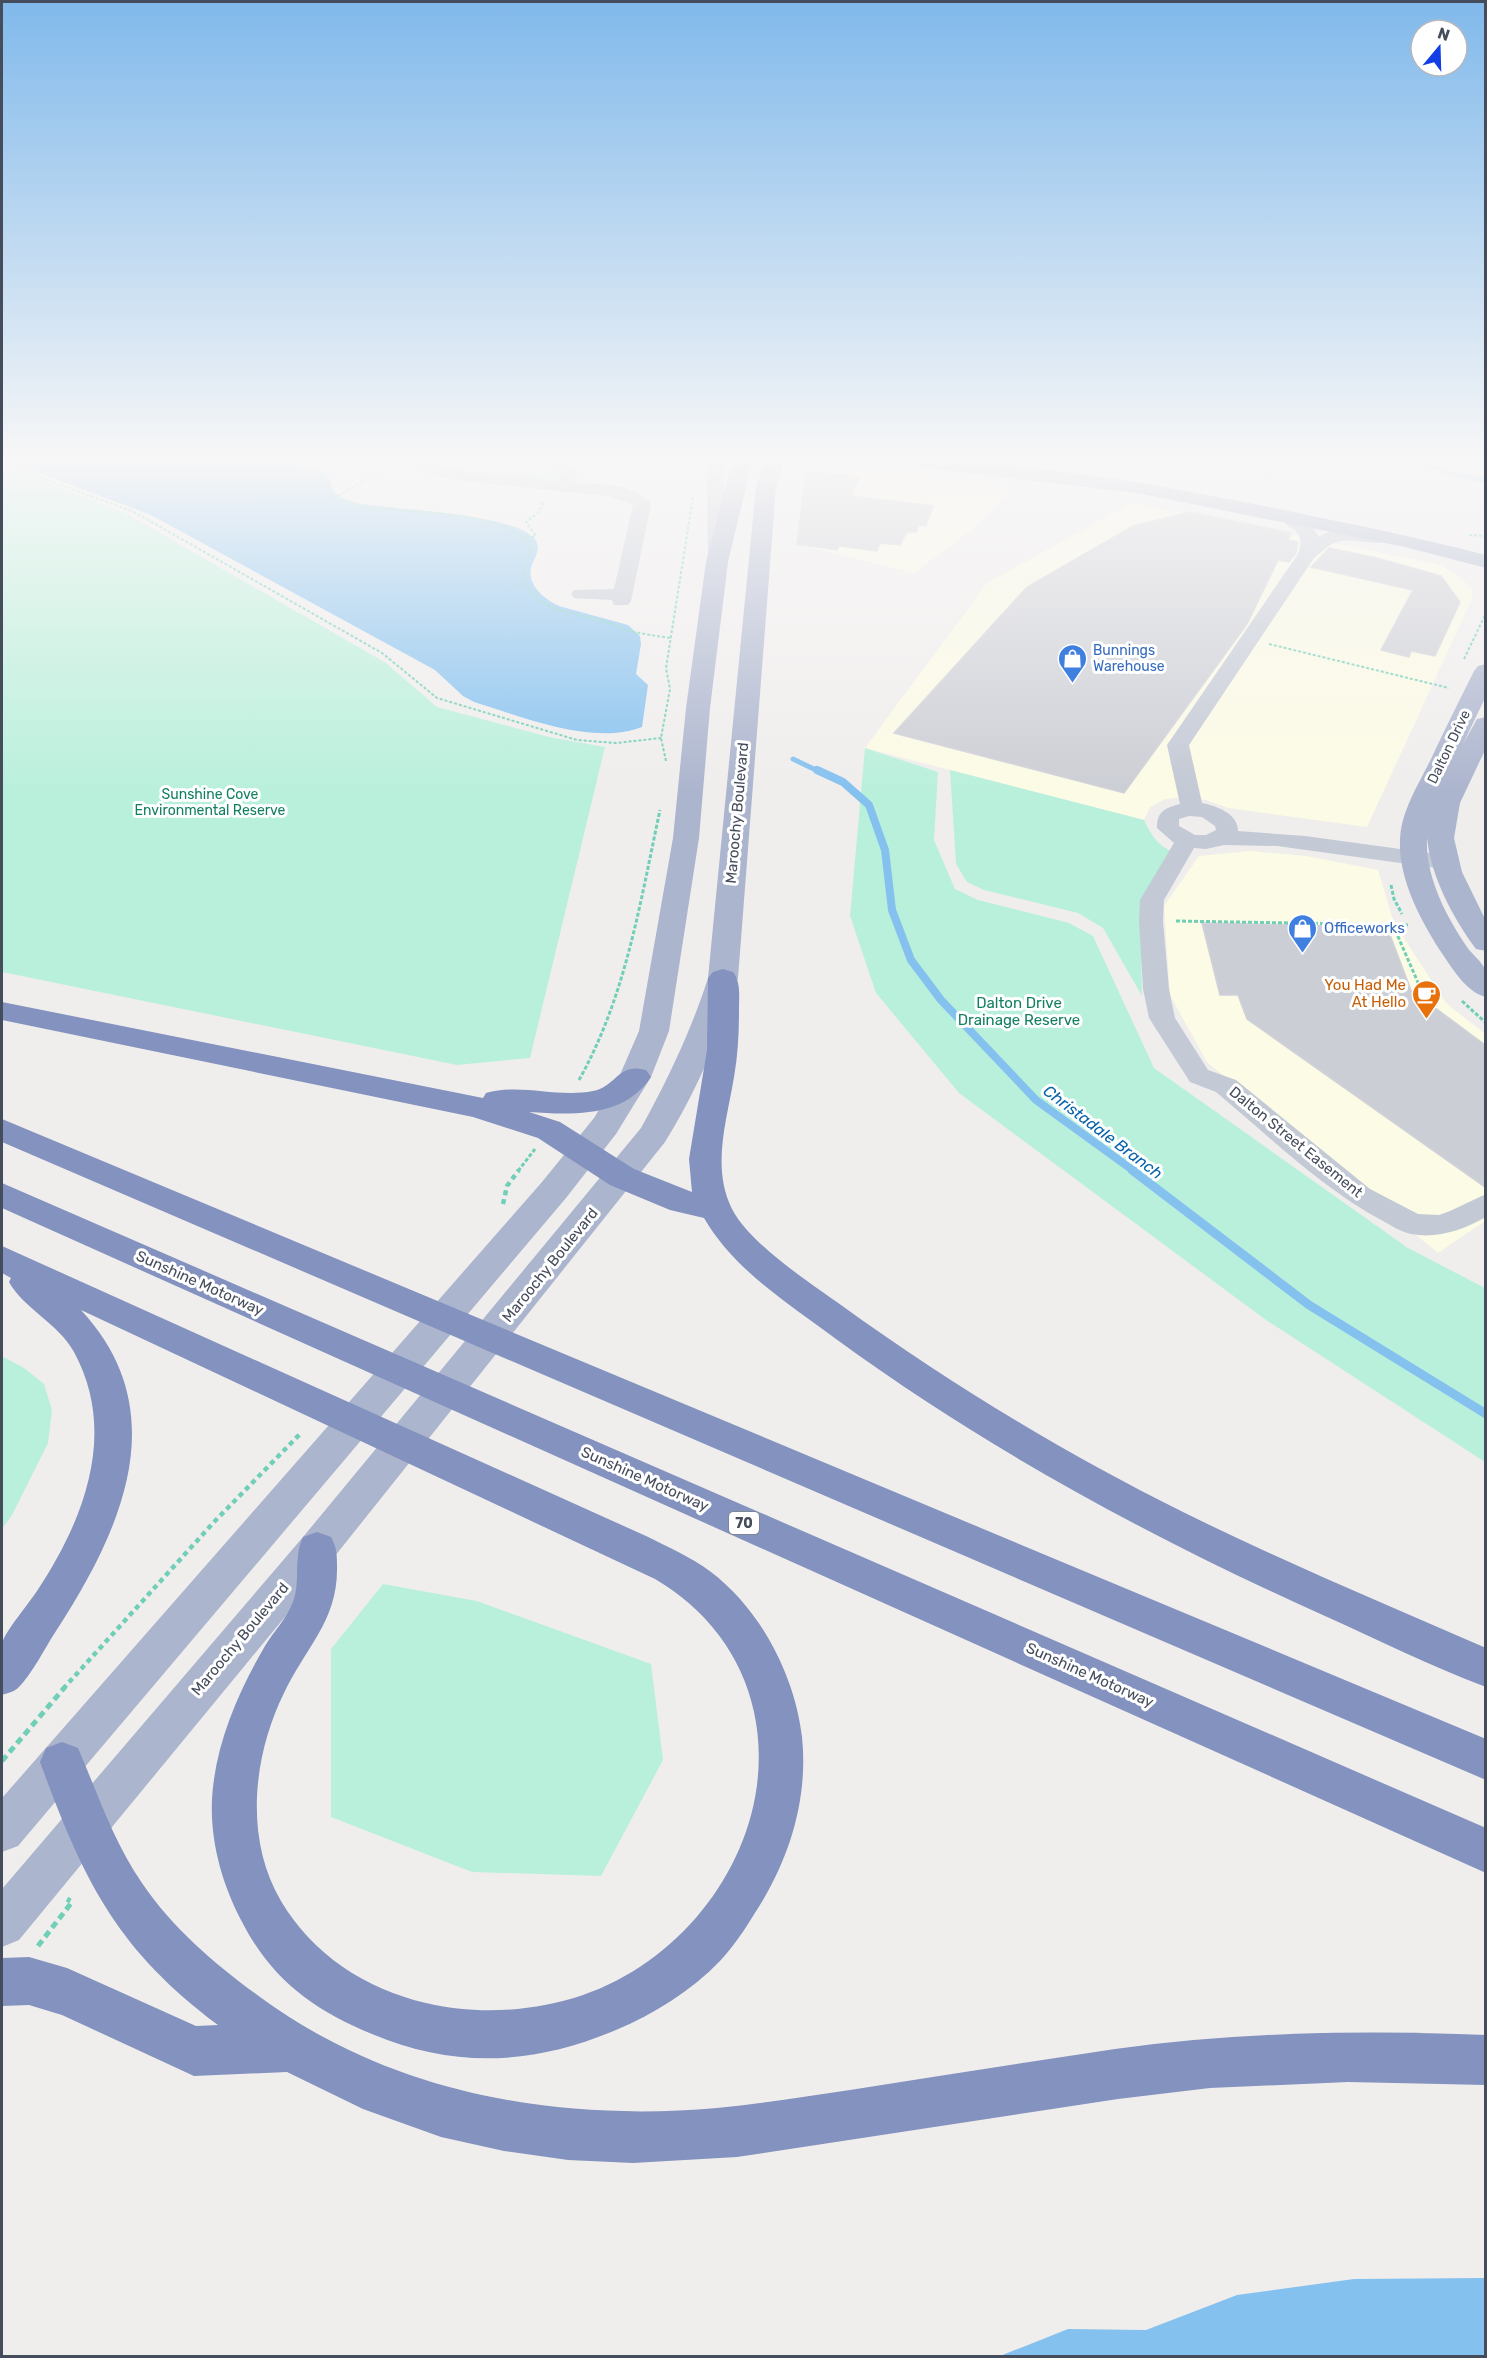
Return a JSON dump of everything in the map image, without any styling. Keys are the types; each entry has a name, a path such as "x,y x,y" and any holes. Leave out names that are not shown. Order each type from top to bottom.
{"highway":[{"path":"723,978 726,1012 719,1073 707,1130 705,1181 715,1209 725,1226 747,1248 792,1288 844,1326 981,1418 1124,1500 1204,1541 1485,1668"},
{"path":"2,1011 478,1107 549,1130 586,1151 622,1177 682,1202 715,1209"},
{"path":"478,1107 502,1099 565,1102 602,1100 615,1094 635,1077"},
{"path":"2,1130 1485,1760"},
{"name":"Sunshine Motorway","path":"2,1195 1485,1851"},
{"path":"2,1261 632,1548 684,1575 706,1592 745,1639 761,1666 780,1724 783,1755 781,1786 775,1818 765,1851 743,1891 702,1946 672,1971 637,1995 604,2013 524,2034 486,2037 442,2033 403,2024 332,1992 303,1969 279,1939 261,1911 248,1884 237,1848 235,1811 237,1772 249,1724 272,1674 315,1600 317,1549"},
{"path":"2,1261 57,1307 89,1347 109,1392 113,1420 110,1477 90,1538 73,1569 2,1676"},
{"path":"62,1762 85,1824 105,1868 138,1917 175,1959 246,2019 288,2047 371,2088 422,2107 472,2120 515,2129 570,2135 710,2134 1122,2074 1223,2063 1323,2056 1485,2060"},
{"path":"2,1982 29,1981 67,1992 194,2051 288,2047"}],"main road":[{"path":"2,1830 62,1762 323,1433 514,1215 586,1151 635,1077 654,1031 675,910 686,838 698,708 716,572"},
{"name":"Maroochy Boulevard","path":"2,1924 317,1549 622,1177 654,1134 669,1108 710,1019 723,978 758,572"},
{"name":"Dalton Drive","path":"1416,852 1423,800 1485,671"},
{"name":"Dalton Drive","path":"1485,724 1444,814 1441,830 1443,854 1476,932 1485,943"},
{"path":"1416,852 1442,932 1465,968 1485,988"}],"street":[{"path":"581,594 622,598 628,572"},
{"path":"1192,809 1178,745 1223,673 1242,651 1294,572"},
{"path":"1220,828 1208,842 1184,844 1172,833 1167,822 1173,813 1192,809 1208,811 1220,828 1259,838 1443,854"},
{"name":"Dalton Street Easement","path":"1184,844 1152,900 1153,952 1156,989 1162,1018 1199,1076 1226,1086 1360,1196 1413,1224 1439,1226 1460,1219 1485,1204"}],"path":[{"path":"240,572 382,653 437,698 577,740 616,743 661,738"},
{"path":"524,572 530,589 543,602 562,612 603,621 629,631 669,638"},
{"path":"668,770 661,738 670,689 666,668 669,638 680,572"},
{"path":"1480,627 1485,628"},
{"path":"1248,639 1449,688"},
{"path":"565,1102 591,1061 617,993 661,805"},
{"path":"1174,921 1409,925"},
{"path":"1393,925 1426,1001"},
{"path":"514,1215 507,1186 549,1130"},
{"path":"2,1761 104,1643 268,1464 323,1433"}],"shaded area":[{"path":"1007,572 1453,572 1473,589 1472,599 1367,827 1228,808 1206,800 1184,797 1165,799 1150,807 1144,820 865,748 987,583"},
{"path":"1250,851 1306,856 1378,870 1394,923 1446,1003 1485,1034 1485,1221 1438,1253 1207,1062 1170,995 1164,906 1199,856"}],"green space":[{"name":"Sunshine Cove Environmental Reserve","path":"2,572 228,572 386,663 437,707 549,737 605,747 530,1058 457,1065 2,972"},
{"name":"Dalton Drive Drainage Reserve","path":"865,748 938,772 934,840 955,889 978,900 1069,923 1093,936 1154,1068 1408,1248 1485,1288 1485,1462 1266,1320 959,1093 876,993 850,916"},
{"path":"950,770 1144,820 1155,839 1173,852 1140,904 1142,996 1103,928 1078,913 984,890 967,882 956,864"},
{"path":"2,1356 24,1368 44,1384 52,1410 48,1443 12,1515 2,1529"},
{"path":"383,1584 477,1601 651,1664 663,1760 601,1876 472,1872 331,1817 331,1649"}],"water":[{"path":"256,572 530,572 534,586 548,600 559,606 628,625 640,636 641,644 636,674 648,685 642,727 623,732 602,733 536,722 474,702 463,696 435,670"},
{"path":"1485,2278 1485,2356 1000,2356 1068,2329 1146,2330 1237,2295 1354,2279"}],"building":[{"name":"Bunnings Warehouse","path":"1053,572 1272,572 1247,624 1124,793 894,733 1027,587"},
{"path":"1333,572 1427,572 1441,576 1460,602 1435,656 1411,651 1409,657 1381,650 1413,590"},
{"path":"1202,923 1387,927 1417,1006 1434,1007 1485,1045 1485,1187 1247,1019 1238,995 1220,995"}],"waterway":[{"name":"Christadale Branch","path":"793,759 820,772"},
{"name":"Christadale Branch","path":"817,770 843,782 869,805 885,850 892,910 911,960 941,1000 1036,1100 1134,1171"},
{"name":"Christadale Branch","path":"1132,1170 1309,1305 1486,1414"}],"place":[{"name":"Bunnings Warehouse","path":"1072,684"},
{"name":"Officeworks","path":"1303,954"},
{"name":"You Had Me At Hello","path":"1427,1020"}]}
